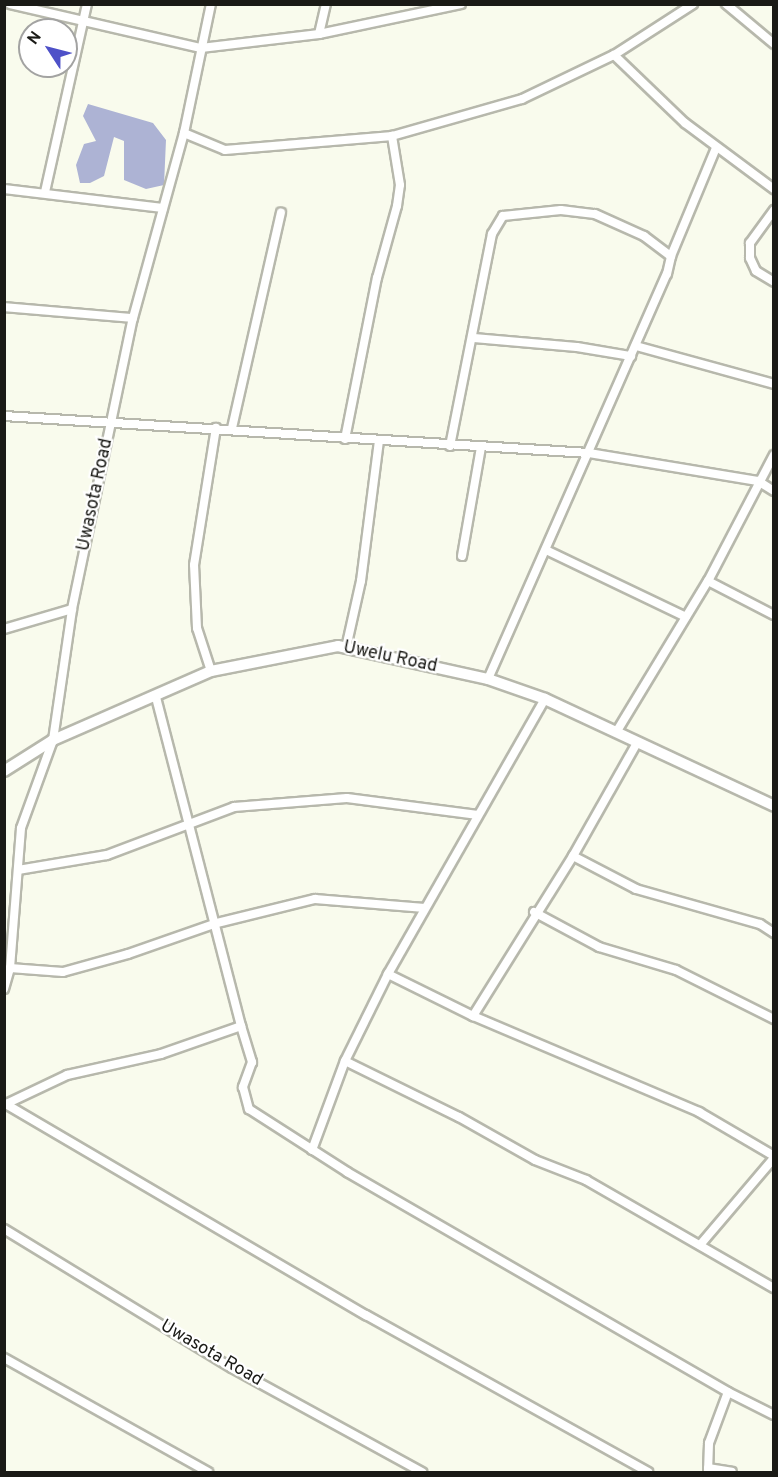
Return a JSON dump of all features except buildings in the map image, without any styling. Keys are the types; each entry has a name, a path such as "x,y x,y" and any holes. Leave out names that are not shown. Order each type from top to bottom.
{"street":[{"path":"10,4 201,48 319,34 461,4"},
{"path":"45,192 87,4"},
{"name":"Uwasota Road","path":"4,989 10,968 21,828 53,740 72,609 133,318 184,134 211,4"},
{"path":"319,34 326,4"},
{"path":"184,134 225,150 392,136 522,99 614,56 693,4"},
{"path":"726,4 774,44"},
{"path":"614,56 716,148 774,189"},
{"path":"345,439 377,278 398,206 400,185 392,136"},
{"path":"488,679 667,274 670,256 716,148"},
{"path":"4,189 45,192 163,208"},
{"path":"450,446 474,338 492,234 503,216 561,210 595,214 644,236 670,256"},
{"path":"774,210 750,243 750,258 756,271 774,282"},
{"path":"232,428 281,213"},
{"path":"4,306 133,318"},
{"path":"474,338 577,347 631,356"},
{"path":"636,346 774,384"},
{"path":"4,416 111,424 232,428 345,439 589,453 758,482 774,491"},
{"path":"211,671 197,628 194,565 216,428"},
{"path":"346,648 362,581 379,441"},
{"path":"462,556 480,447"},
{"path":"617,731 708,581 774,455"},
{"path":"546,550 686,617"},
{"path":"708,581 774,615"},
{"path":"4,629 72,609"},
{"name":"Uwelu Road","path":"4,771 53,740 156,698 211,671 325,647 346,648 488,679 545,699 774,806"},
{"path":"156,698 252,1062 243,1087 249,1109 312,1150 728,1392 774,1415"},
{"path":"312,1150 345,1061 388,974 545,699"},
{"path":"474,1016 534,912 573,856 637,743"},
{"path":"18,870 107,855 234,807 304,799 396,802 478,815"},
{"path":"573,856 636,889 760,924 774,933"},
{"path":"10,968 63,972 128,954 217,923 315,899 425,908"},
{"path":"4,917 15,911"},
{"path":"534,912 599,946 676,970 774,1018"},
{"path":"388,974 474,1016 699,1112 774,1157 700,1245"},
{"path":"5,1103 67,1075 160,1054 242,1026"},
{"path":"345,1061 459,1117 535,1160 586,1180 774,1288"},
{"path":"5,1103 366,1315 648,1473"},
{"name":"Uwasota Road","path":"4,1229 232,1368 422,1473"},
{"path":"4,1358 208,1473"},
{"path":"728,1392 709,1443 708,1470 732,1473"}],"water":[{"path":"88,104 153,123 166,140 164,185 146,189 124,180 124,141 114,137 104,176 90,183 80,183 76,165 84,144 96,141 83,116"}]}
